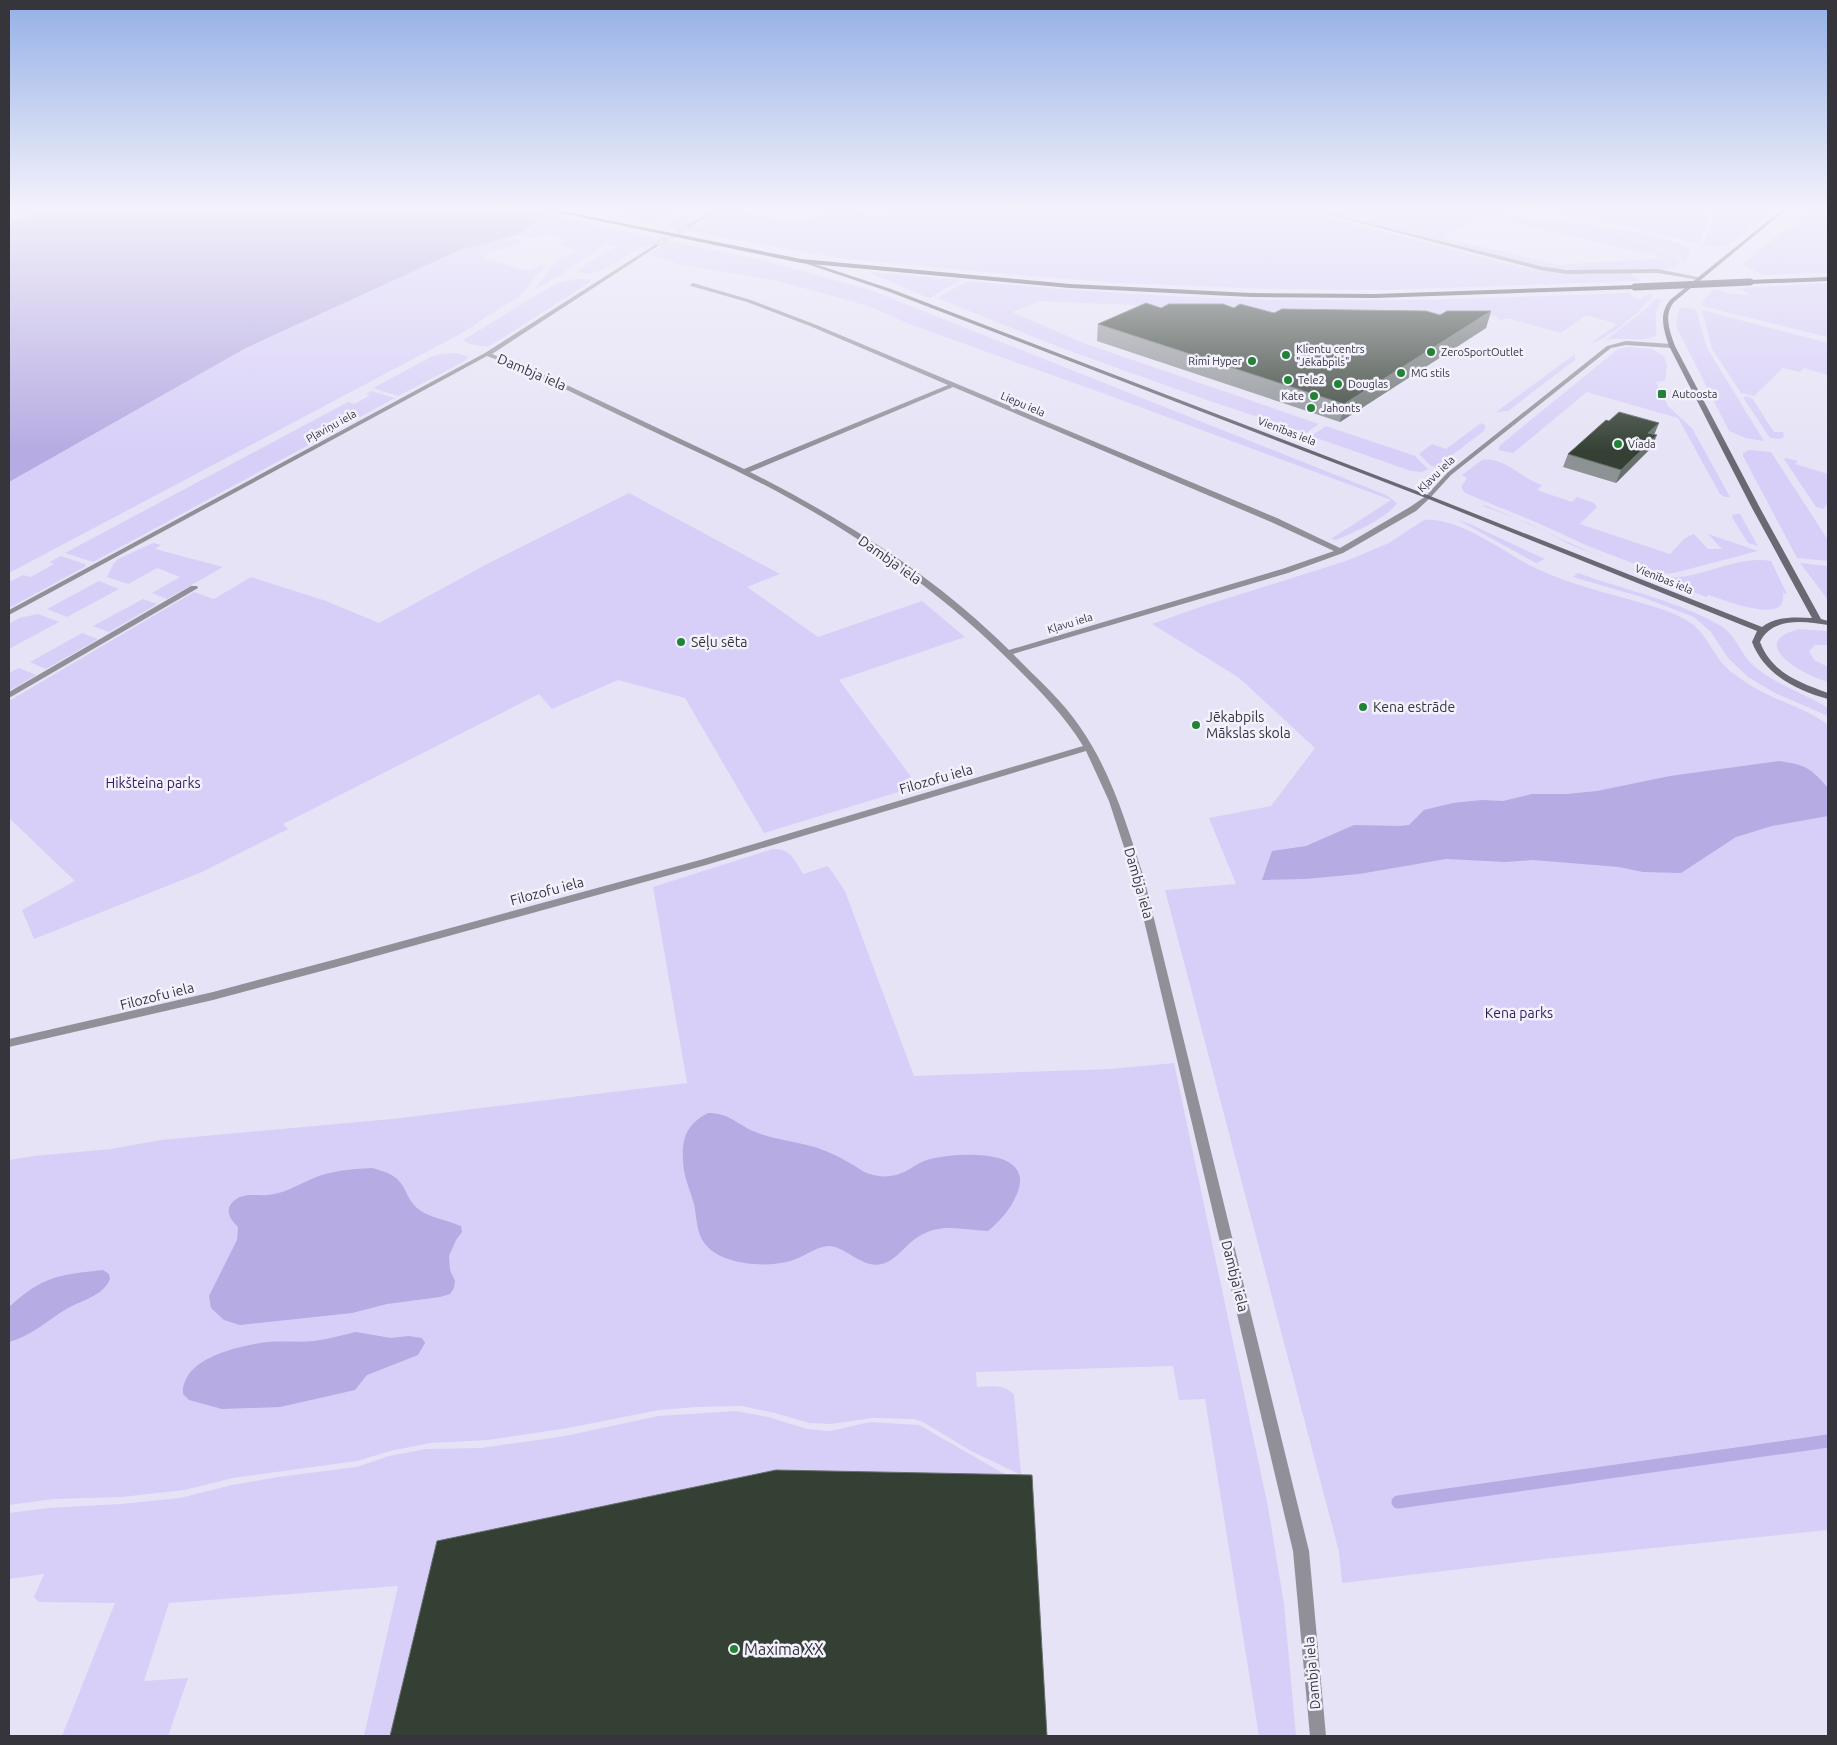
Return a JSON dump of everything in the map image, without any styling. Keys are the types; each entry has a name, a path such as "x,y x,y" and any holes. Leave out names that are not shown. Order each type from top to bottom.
{"main road":[{"name":"Vienības iela","path":"887,289 1428,497 1762,630"},
{"path":"1144,289 1251,295 1432,295 1573,289"},
{"path":"1685,289 1668,306 1666,328 1672,346 1751,500 1818,620"},
{"path":"1828,623 1818,620 1775,623 1762,630 1756,642 1761,656 1777,672 1801,686 1828,696"}],"street":[{"name":"Pļaviņu iela","path":"9,613 487,354 587,289"},
{"name":"Liepu iela","path":"709,289 749,301 812,325 1274,520 1340,552"},
{"name":"Kļavu iela","path":"1009,653 1285,571 1340,552 1414,509 1449,474 1609,347 1626,342 1672,346"},
{"name":"Dambja iela","path":"487,354 551,378 744,472 799,501 873,546 915,576 1009,653 1066,714 1088,748 1109,788 1139,878 1302,1551 1318,1736"},
{"path":"744,472 952,385"},
{"path":"9,695 194,588"},
{"name":"Filozofu iela","path":"9,1043 166,1008 333,964 702,863 1088,748"}],"green space":[{"path":"374,289 525,289 518,298 504,305 464,332 9,573 9,482 246,348"},
{"path":"546,289 578,289 490,346 472,345 463,340"},
{"path":"808,289 873,291 1386,495 1397,503 1392,509 1369,524 1336,540 1331,539 1391,500 909,324 869,306"},
{"path":"908,289 945,289 929,298"},
{"path":"952,289 1069,289 1214,298 1338,300 1421,300 1628,293 1638,300 1649,294 1653,295 1625,324 1598,341 1591,343 1617,324 1586,315 1561,333 1507,318 1499,321 1496,316 1488,315 1275,314 1218,309 1040,301 1012,312 1086,344 1319,424 1306,433 1064,349 937,298"},
{"path":"1318,289 1401,289 1385,290"},
{"path":"1714,289 1731,294 1749,295 1743,289 1828,289 1828,337 1702,306 1704,299"},
{"path":"1655,299 1662,300 1658,306 1656,316 1657,329 1655,336 1644,339 1606,340 1648,307"},
{"path":"1684,307 1696,310 1707,348 1764,441 1746,438 1729,431 1676,326 1679,309"},
{"path":"1702,310 1828,343 1828,375 1804,368 1800,372 1783,368 1754,396 1741,393 1712,349"},
{"path":"1627,347 1652,349 1664,356 1667,365 1665,381 1656,382 1668,406 1692,428 1730,497 1720,494 1678,418 1587,392 1513,453 1499,450 1499,446 1618,349"},
{"path":"456,353 469,357 398,396 373,388 431,357 440,354"},
{"path":"1575,354 1575,360 1508,411 1496,412"},
{"path":"371,391 395,398 93,562 65,553 348,402 355,404 370,395 366,394"},
{"path":"1745,396 1752,398 1774,432 1783,432 1784,437 1780,439 1770,438 1744,399"},
{"path":"1481,423 1486,426 1484,431 1436,467 1431,466 1419,454 1432,444 1446,449"},
{"path":"1326,426 1415,456 1428,469 1422,472 1411,471 1311,436"},
{"path":"1749,450 1771,452 1828,540 1828,561 1797,558 1743,456 1743,453"},
{"path":"1785,458 1798,461 1795,464 1828,474 1828,503 1823,509 1816,507"},
{"path":"1482,460 1498,461 1542,485 1537,490 1572,502 1577,497 1594,503 1597,507 1580,524 1670,554 1685,538 1694,534 1708,549 1722,549 1708,534 1758,551 1674,573 1661,574 1588,546 1465,493 1461,487 1467,478 1462,475"},
{"name":"Hikšteina parks","path":"629,493 780,574 747,587 818,637 922,601 965,637 839,680 918,786 764,833 685,698 618,680 552,709 539,694 283,824 288,829 202,872 34,939 22,910 75,881 9,818 9,701 194,592 214,599 251,577 326,601 379,623 489,563"},
{"path":"1483,506 1506,514 1516,518"},
{"path":"1740,514 1758,546 1748,543 1732,517 1732,515"},
{"name":"Kena parks","path":"1424,520 1437,520 1465,529 1531,566 1554,576 1591,589 1659,608 1681,617 1698,629 1721,662 1737,676 1754,688 1819,718 1828,725 1828,1530 1545,1559 1342,1583 1339,1552 1165,890 1236,884 1209,818 1271,806 1315,748 1238,677 1152,624 1346,561 1389,543"},
{"path":"1458,520 1470,524 1545,559 1536,563"},
{"path":"1543,530 1593,553 1610,560 1571,545"},
{"path":"153,543 161,545 155,549 223,567 167,599 152,593 180,577 157,568 128,584 107,577 118,559"},
{"path":"61,556 86,566 9,608 9,582 23,575 31,577 54,564 50,562"},
{"path":"1771,561 1787,594 1783,593 1782,604 1775,609 1767,610 1746,607 1709,595 1706,597 1619,563 1661,577 1675,578 1743,562"},
{"path":"1800,563 1828,566 1828,600"},
{"path":"1578,573 1669,603 1705,617 1721,626 1731,635 1749,661 1762,673 1827,707 1828,716 1775,693 1748,677 1728,658 1711,632 1694,617 1642,597 1573,577"},
{"path":"99,581 119,589 67,617 47,609"},
{"path":"143,599 157,604 109,632 93,626"},
{"path":"38,614 59,622 9,649 9,624 19,618"},
{"path":"1800,629 1828,631 1828,645 1815,645 1809,651 1814,660 1828,667 1828,682 1818,679 1794,666 1778,650 1777,642 1784,635"},
{"path":"82,633 98,639 46,669 30,662"},
{"path":"19,668 36,675 9,691 9,673"},
{"path":"773,849 779,849 788,853 803,874 828,866 845,891 914,1076 1110,1069 1174,1063 1268,1507 1284,1604 1296,1736 1259,1736 1205,1399 1179,1400 1173,1366 976,1372 977,1387 1001,1387 1014,1394 1021,1475 971,1451 923,1422 914,1419 873,1418 831,1424 809,1423 742,1406 696,1407 659,1410 568,1428 488,1440 430,1443 390,1451 357,1461 233,1478 184,1490 122,1497 53,1499 9,1505 9,1160 111,1149 161,1140 392,1119 687,1083 653,887"},
{"path":"736,1411 768,1417 807,1429 830,1431 870,1422 919,1425 1001,1472 1021,1480 412,1736 364,1736 398,1586 169,1603 144,1681 188,1678 168,1736 62,1736 115,1603 39,1602 34,1597 44,1574 9,1579 9,1513 48,1508 121,1504 180,1498 232,1485 357,1467 389,1456 426,1449 481,1448 565,1436 658,1416"}],"shaded area":[{"path":"9,289 374,289 246,348 9,482"},
{"path":"1779,761 1806,768 1822,781 1828,788 1828,816 1772,826 1736,837 1681,873 1643,872 1619,867 1533,860 1506,862 1446,859 1359,874 1306,879 1262,880 1272,851 1306,846 1354,825 1409,825 1424,810 1453,803 1482,800 1503,801 1532,794 1567,794 1597,791 1670,776"},
{"path":"708,1113 727,1117 761,1134 823,1150 866,1173 877,1176 896,1175 930,1159 958,1155 975,1155 991,1156 1006,1161 1016,1168 1020,1180 1011,1206 988,1231 943,1228 927,1232 913,1240 897,1256 882,1264 875,1265 861,1261 835,1247 829,1246 818,1248 795,1260 780,1263 744,1263 712,1251 705,1244 698,1230 694,1204 684,1171 683,1145 688,1130 699,1118"},
{"path":"372,1168 394,1176 417,1208 433,1217 461,1226 462,1232 449,1256 450,1270 455,1281 454,1288 450,1294 387,1304 352,1313 240,1325 224,1320 211,1308 209,1296 237,1240 238,1227 229,1214 229,1207 235,1200 243,1196 268,1195 282,1192 328,1173"},
{"path":"103,1270 109,1274 110,1279 102,1290 90,1298 69,1307 31,1333 9,1342 9,1307 21,1297 42,1283 52,1279"},
{"path":"356,1332 391,1338 409,1336 422,1338 425,1343 418,1355 367,1375 355,1390 280,1407 222,1409 189,1400 183,1394 185,1382 191,1372 211,1357 224,1352 260,1343 314,1341"}],"building":[{"path":"1146,303 1161,308 1169,304 1223,304 1234,308 1240,304 1274,313 1282,309 1426,311 1440,315 1447,311 1491,311 1344,404 1098,324"},
{"path":"1619,412 1659,423 1648,433 1657,435 1621,470 1568,454 1606,420 1609,421"},
{"name":"Maxima XX","path":"776,1470 1032,1475 1047,1736 390,1736 437,1541"}],"waterway":[{"path":"1398,1502 1828,1441"}],"place":[{"name":"ZeroSportOutlet","path":"1431,352"},
{"name":"Klientu centrs \"Jēkabpils\"","path":"1286,355"},
{"name":"Rimi Hyper","path":"1252,361"},
{"name":"MG stils","path":"1401,373"},
{"name":"Tele2","path":"1288,380"},
{"name":"Douglas","path":"1338,384"},
{"name":"Autoosta","path":"1662,394"},
{"name":"Kate","path":"1314,396"},
{"name":"Jahonts","path":"1311,408"},
{"name":"Viada","path":"1618,444"},
{"name":"Sēļu sēta","path":"681,642"},
{"name":"Kena estrāde","path":"1363,707"},
{"name":"Jēkabpils Mākslas skola","path":"1196,725"},
{"name":"Maxima XX","path":"734,1649"}]}
